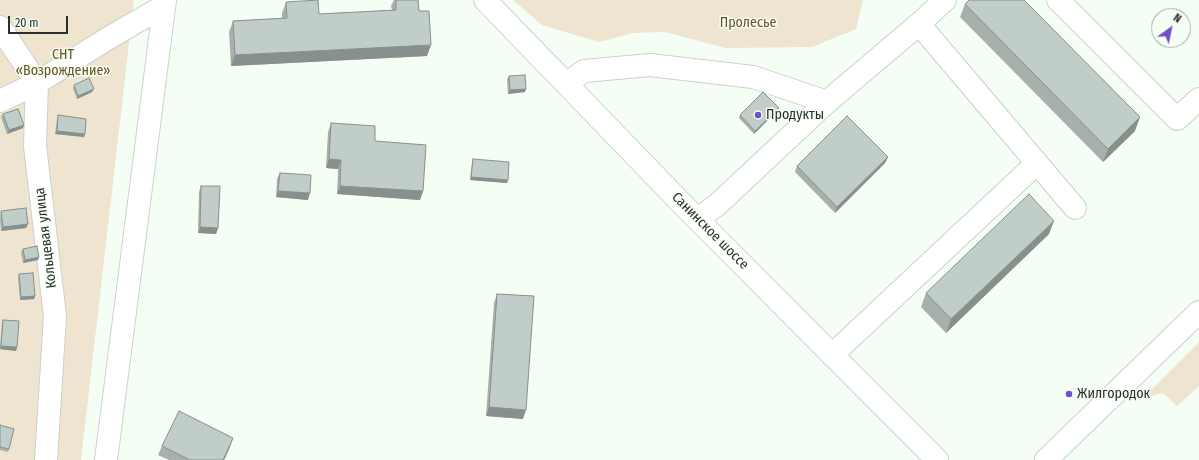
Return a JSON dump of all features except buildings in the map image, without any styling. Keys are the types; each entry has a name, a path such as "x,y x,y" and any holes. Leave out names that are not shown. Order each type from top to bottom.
{"street":[{"name":"Санинское шоссе","path":"485,0 697,219 937,460"},
{"path":"697,219 717,205 827,102 945,0"},
{"path":"1058,0 1177,119 1199,99"},
{"path":"0,101 37,83 165,3"},
{"path":"106,460 165,3"},
{"path":"919,24 1075,208"},
{"path":"0,27 37,83"},
{"path":"566,84 584,71 650,65 753,77 827,102"},
{"name":"Кольцевая улица","path":"37,83 35,146 55,316 46,460"},
{"path":"832,355 1037,163"},
{"path":"1046,460 1199,312"}],"green space":[{"name":"СНТ «Возрождение»","path":"0,0 134,0 81,460 0,460"},
{"name":"Пролесье","path":"513,0 863,0 856,29 812,47 725,48 665,32 633,33 599,42 542,25"},
{"path":"1199,342 1199,386 1177,406 1163,393 1142,399"}],"place":[{"name":"Продукты","path":"758,115"},
{"name":"Жилгородок","path":"1069,394"}]}
